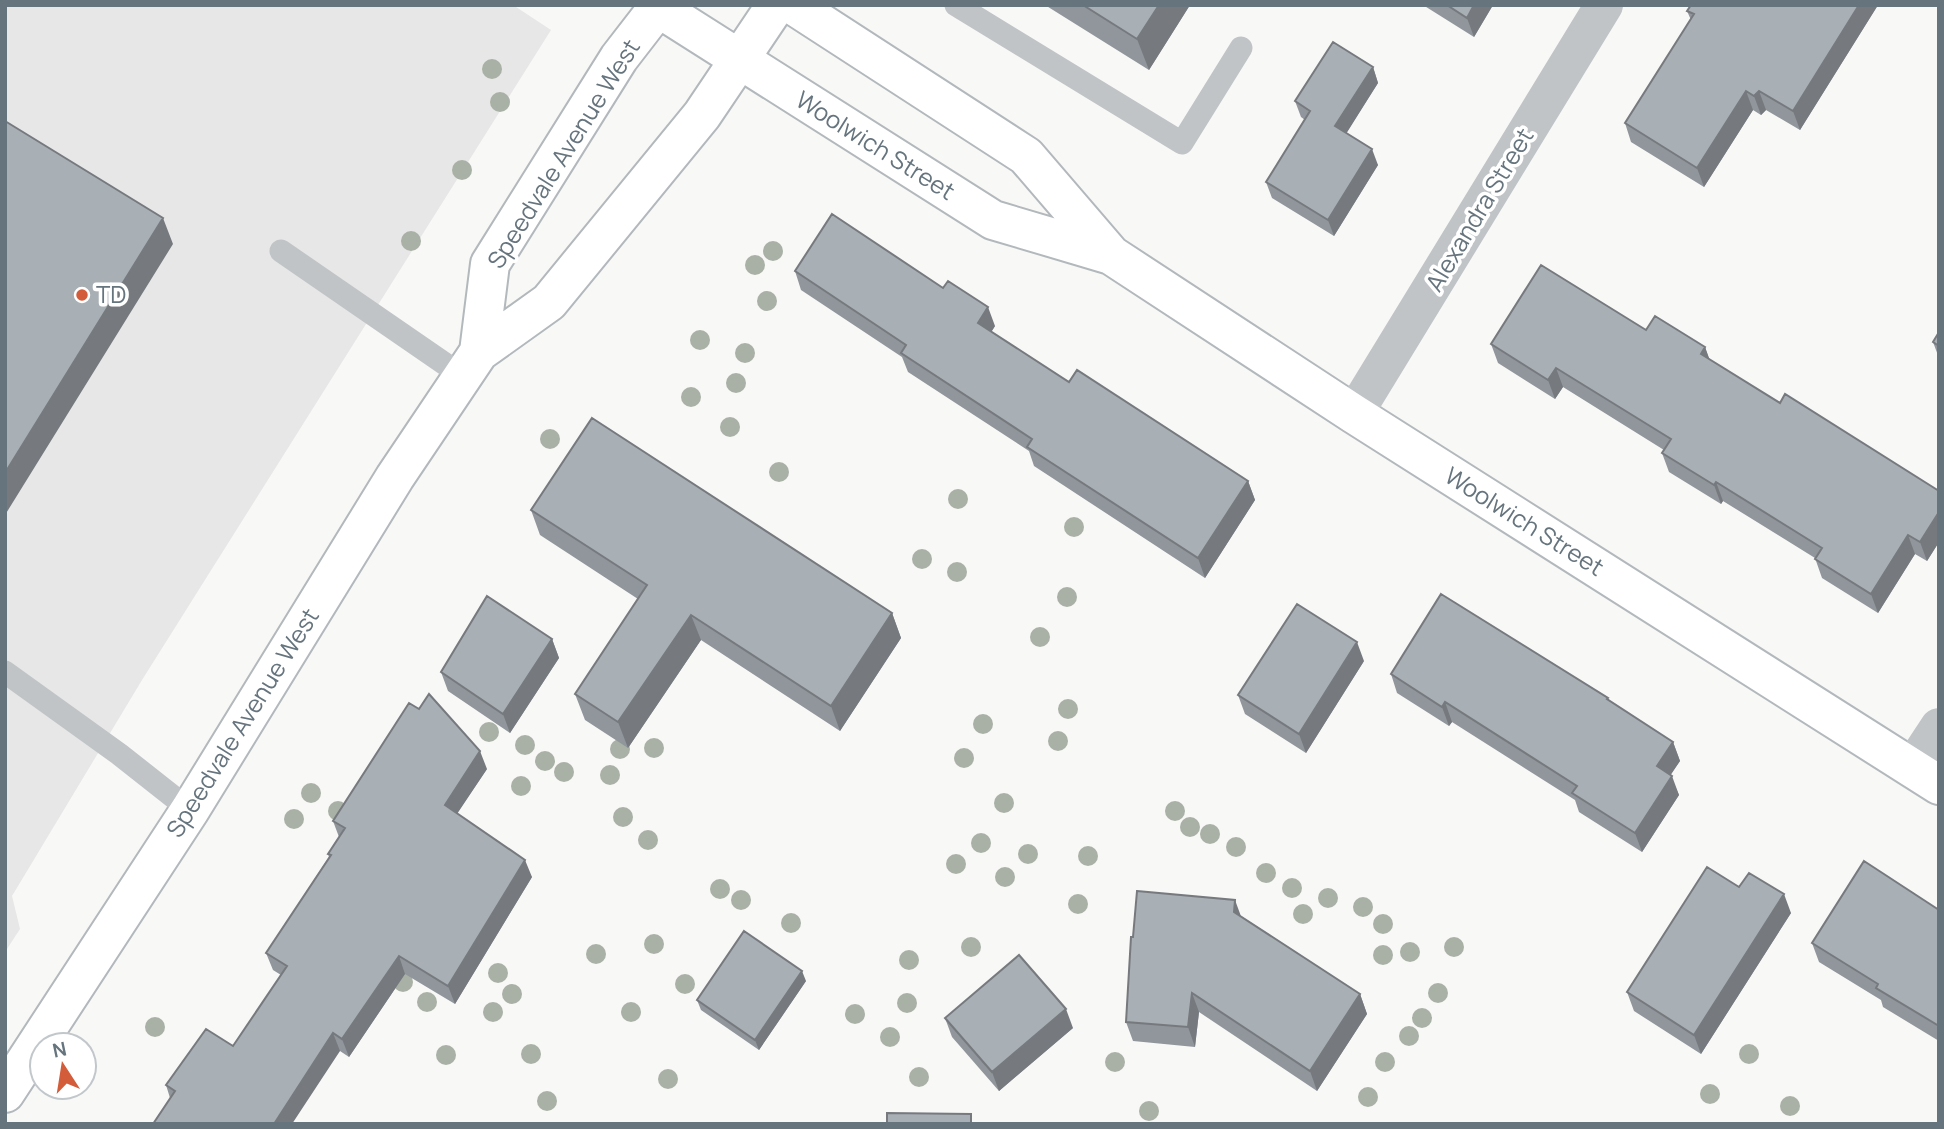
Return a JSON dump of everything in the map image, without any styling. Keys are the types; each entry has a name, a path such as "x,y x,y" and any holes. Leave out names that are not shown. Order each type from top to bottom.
{"main road":[{"name":"Speedvale Avenue West","path":"5,1093 190,810 395,477 472,365 549,302 702,115 776,5"},
{"name":"Woolwich Street","path":"793,5 1026,156 1111,255 1354,414 1926,777"},
{"name":"Speedvale Avenue West","path":"472,365 489,264 619,58 657,6"},
{"name":"Woolwich Street","path":"657,6 993,220 1111,255"}],"street":[{"name":"Alexandra Street","path":"1354,414 1604,5"},
{"path":"1926,777 1939,727"}],"lane":[{"path":"956,5 1182,144 1241,48"},
{"path":"281,251 472,365"},
{"path":"5,672 190,810"}],"shaded area":[{"path":"5,5 513,5 551,30 142,680 12,896 20,929 5,952"}],"building":[{"path":"1083,5 1159,5 1137,39"},
{"path":"1447,5 1474,5 1467,18"},
{"path":"1691,5 1859,5 1793,111 1759,91 1754,96 1746,91 1697,168 1625,123 1694,14 1687,11"},
{"path":"1333,42 1373,67 1335,126 1372,149 1328,220 1266,182 1310,111 1295,101"},
{"path":"5,121 163,218 5,473"},
{"path":"832,214 943,288 948,281 988,307 978,323 1069,382 1077,370 1248,481 1198,558 1027,447 1032,439 901,353 906,345 795,271"},
{"path":"1541,265 1646,330 1655,316 1705,347 1701,354 1780,403 1785,394 1939,491 1939,512 1920,542 1908,535 1871,594 1815,559 1822,548 1716,482 1714,485 1662,453 1671,439 1556,368 1548,380 1491,344"},
{"path":"1939,332 1939,346 1933,342"},
{"path":"592,418 892,613 831,706 691,615 618,722 575,694 647,585 531,510"},
{"path":"1441,594 1608,698 1673,742 1657,766 1672,776 1635,833 1572,793 1577,786 1445,702 1442,707 1391,674"},
{"path":"487,596 552,639 503,714 441,672"},
{"path":"1297,604 1357,642 1299,734 1238,695"},
{"path":"429,694 480,751 445,805 525,860 448,986 399,956 342,1039 333,1033 274,1124 153,1124 175,1091 166,1085 206,1029 233,1046 287,966 266,953 331,855 328,854 345,828 333,821 409,703 419,709"},
{"path":"1864,861 1939,910 1939,1026 1876,988 1878,984 1812,943"},
{"path":"1707,867 1739,887 1749,873 1784,894 1694,1035 1627,992"},
{"path":"1137,891 1235,900 1234,912 1360,994 1310,1071 1192,993 1188,1027 1126,1022 1131,937"},
{"path":"744,931 802,971 755,1040 697,1000"},
{"path":"1019,955 1066,1009 992,1072 945,1018"},
{"path":"887,1113 971,1114 971,1124 887,1124"}],"place":[{"name":"TD","path":"82,295"}]}
